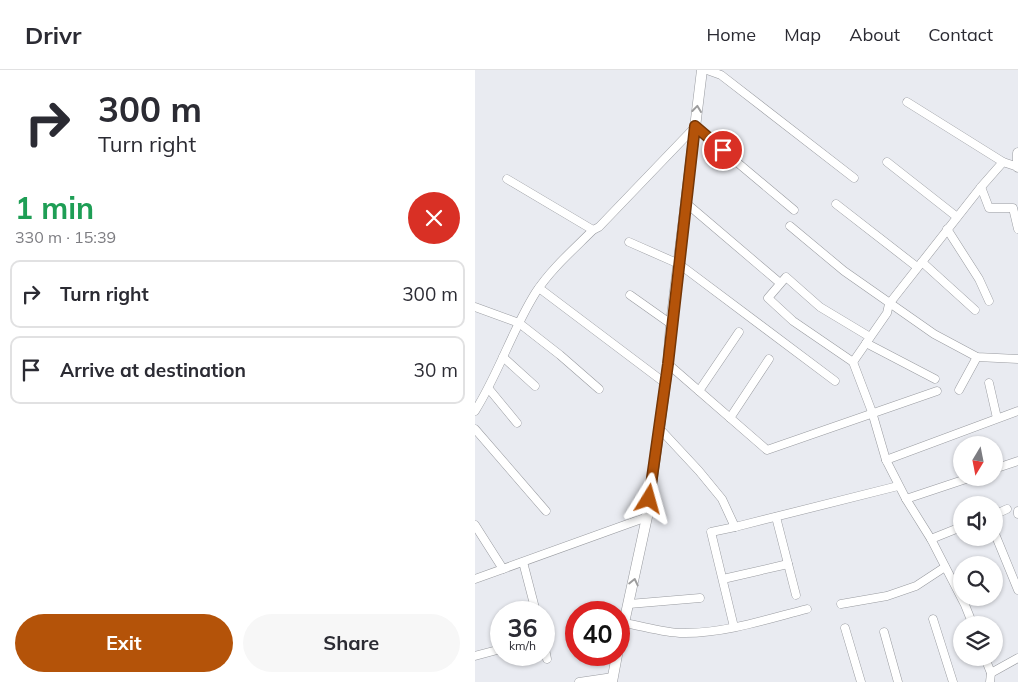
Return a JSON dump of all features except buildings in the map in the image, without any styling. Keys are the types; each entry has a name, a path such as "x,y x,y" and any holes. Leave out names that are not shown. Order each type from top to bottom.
{"street":[{"path":"630,601 647,517 668,364 671,324 702,70"},
{"path":"707,70 721,75 854,178"},
{"path":"907,102 1003,162 1018,167 1018,153"},
{"path":"695,126 794,210"},
{"path":"475,411 478,401 489,389 519,323 539,288 558,264 599,226 695,126"},
{"path":"887,162 957,217"},
{"path":"853,362 887,313 889,304 947,229 1003,162"},
{"path":"507,179 593,230"},
{"path":"981,187 989,208 1013,208 1018,229"},
{"path":"686,204 780,283"},
{"path":"836,204 919,265 975,310"},
{"path":"790,226 844,271 934,334 977,357 1018,359"},
{"path":"947,229 979,279 989,301"},
{"path":"629,242 679,264 835,381"},
{"path":"935,379 868,340 820,306 786,277 768,298 793,321 853,362 872,412 885,460 898,486 931,539 969,616"},
{"path":"539,288 665,383"},
{"path":"630,295 671,324"},
{"path":"475,307 519,323 560,354 599,389"},
{"path":"699,391 739,332"},
{"path":"503,356 535,386"},
{"path":"959,390 977,357"},
{"path":"730,418 769,359"},
{"path":"668,364 767,450 937,391"},
{"path":"989,383 997,418"},
{"path":"489,389 517,423"},
{"path":"885,460 1018,411"},
{"path":"659,428 699,470 722,499 735,527"},
{"path":"475,430 546,511"},
{"path":"1003,466 1018,461"},
{"path":"906,499 953,483"},
{"path":"735,627 711,532 898,486"},
{"path":"1003,511 1007,509"},
{"path":"475,580 647,517"},
{"path":"776,517 796,595"},
{"path":"475,525 503,569"},
{"path":"931,539 953,530"},
{"path":"1000,546 1018,590"},
{"path":"523,562 533,601"},
{"path":"723,579 788,564"},
{"path":"841,604 887,596 917,586 945,567"},
{"path":"630,604 700,598"},
{"path":"630,624 683,634 735,627 807,609"},
{"path":"933,619 953,682"},
{"path":"845,628 861,682"},
{"path":"884,632 898,682"},
{"path":"475,656 490,652"},
{"path":"991,673 1018,658"},
{"path":"579,682 612,680 615,666"},
{"path":"988,666 991,673 990,682"}],"route":[{"path":"649,499 668,364 671,324 695,126 723,150"}]}
